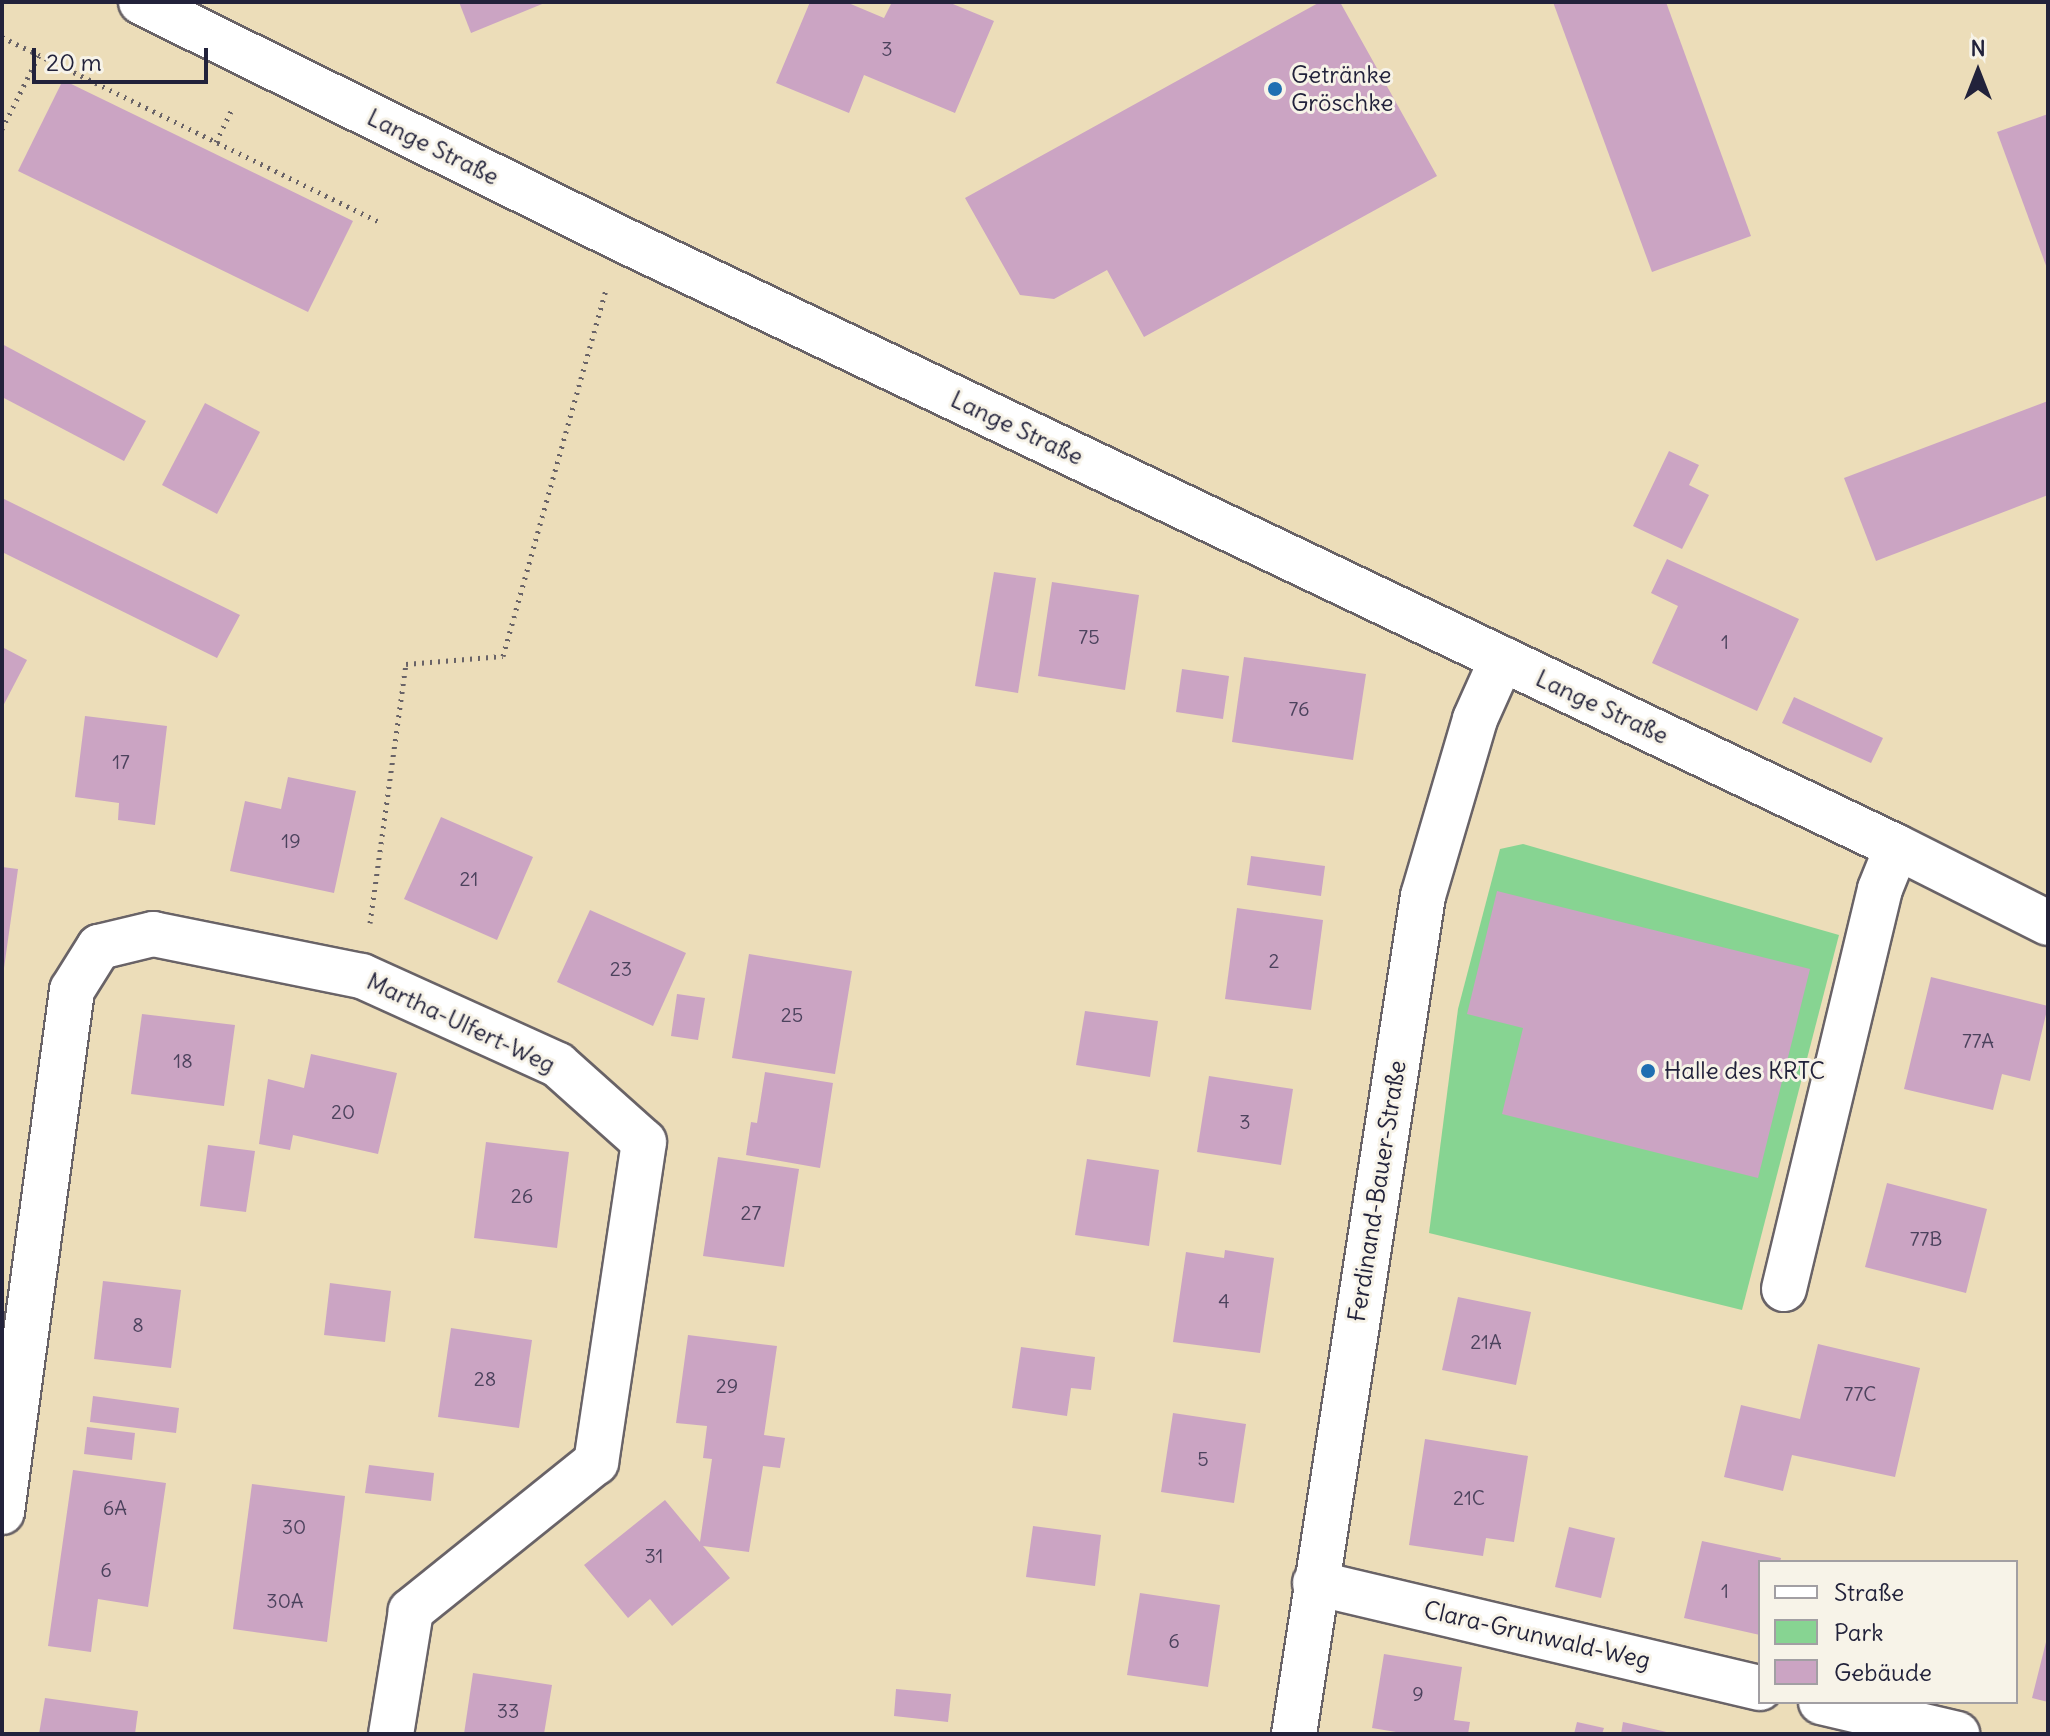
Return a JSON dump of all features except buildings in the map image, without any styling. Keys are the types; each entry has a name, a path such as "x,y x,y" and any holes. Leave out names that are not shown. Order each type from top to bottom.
{"street":[{"name":"Lange Straße","path":"141,2 621,239 1897,847 2048,923"},
{"name":"Ferdinand-Bauer-Straße","path":"1294,1734 1423,896 1475,719 1502,659"},
{"path":"1784,1289 1880,889 1897,847"},
{"name":"Martha-Ulfert-Weg","path":"2,1512 72,990 99,947 153,934 362,976 558,1065 644,1142 596,1462 411,1611 391,1734"},
{"name":"Clara-Grunwald-Weg","path":"1315,1583 1758,1688"},
{"path":"1830,1704 1957,1734"}],"path":[{"path":"2,37 380,222"},
{"path":"2,129 39,55"},
{"path":"362,976 406,664 503,656 621,239"}],"green space":[{"path":"1523,844 1839,935 1742,1310 1429,1233 1458,1009 1500,849"}],"place":[{"name":"Getränke Gröschke","path":"1275,89"},
{"name":"Halle des KRTC","path":"1648,1071"}]}
